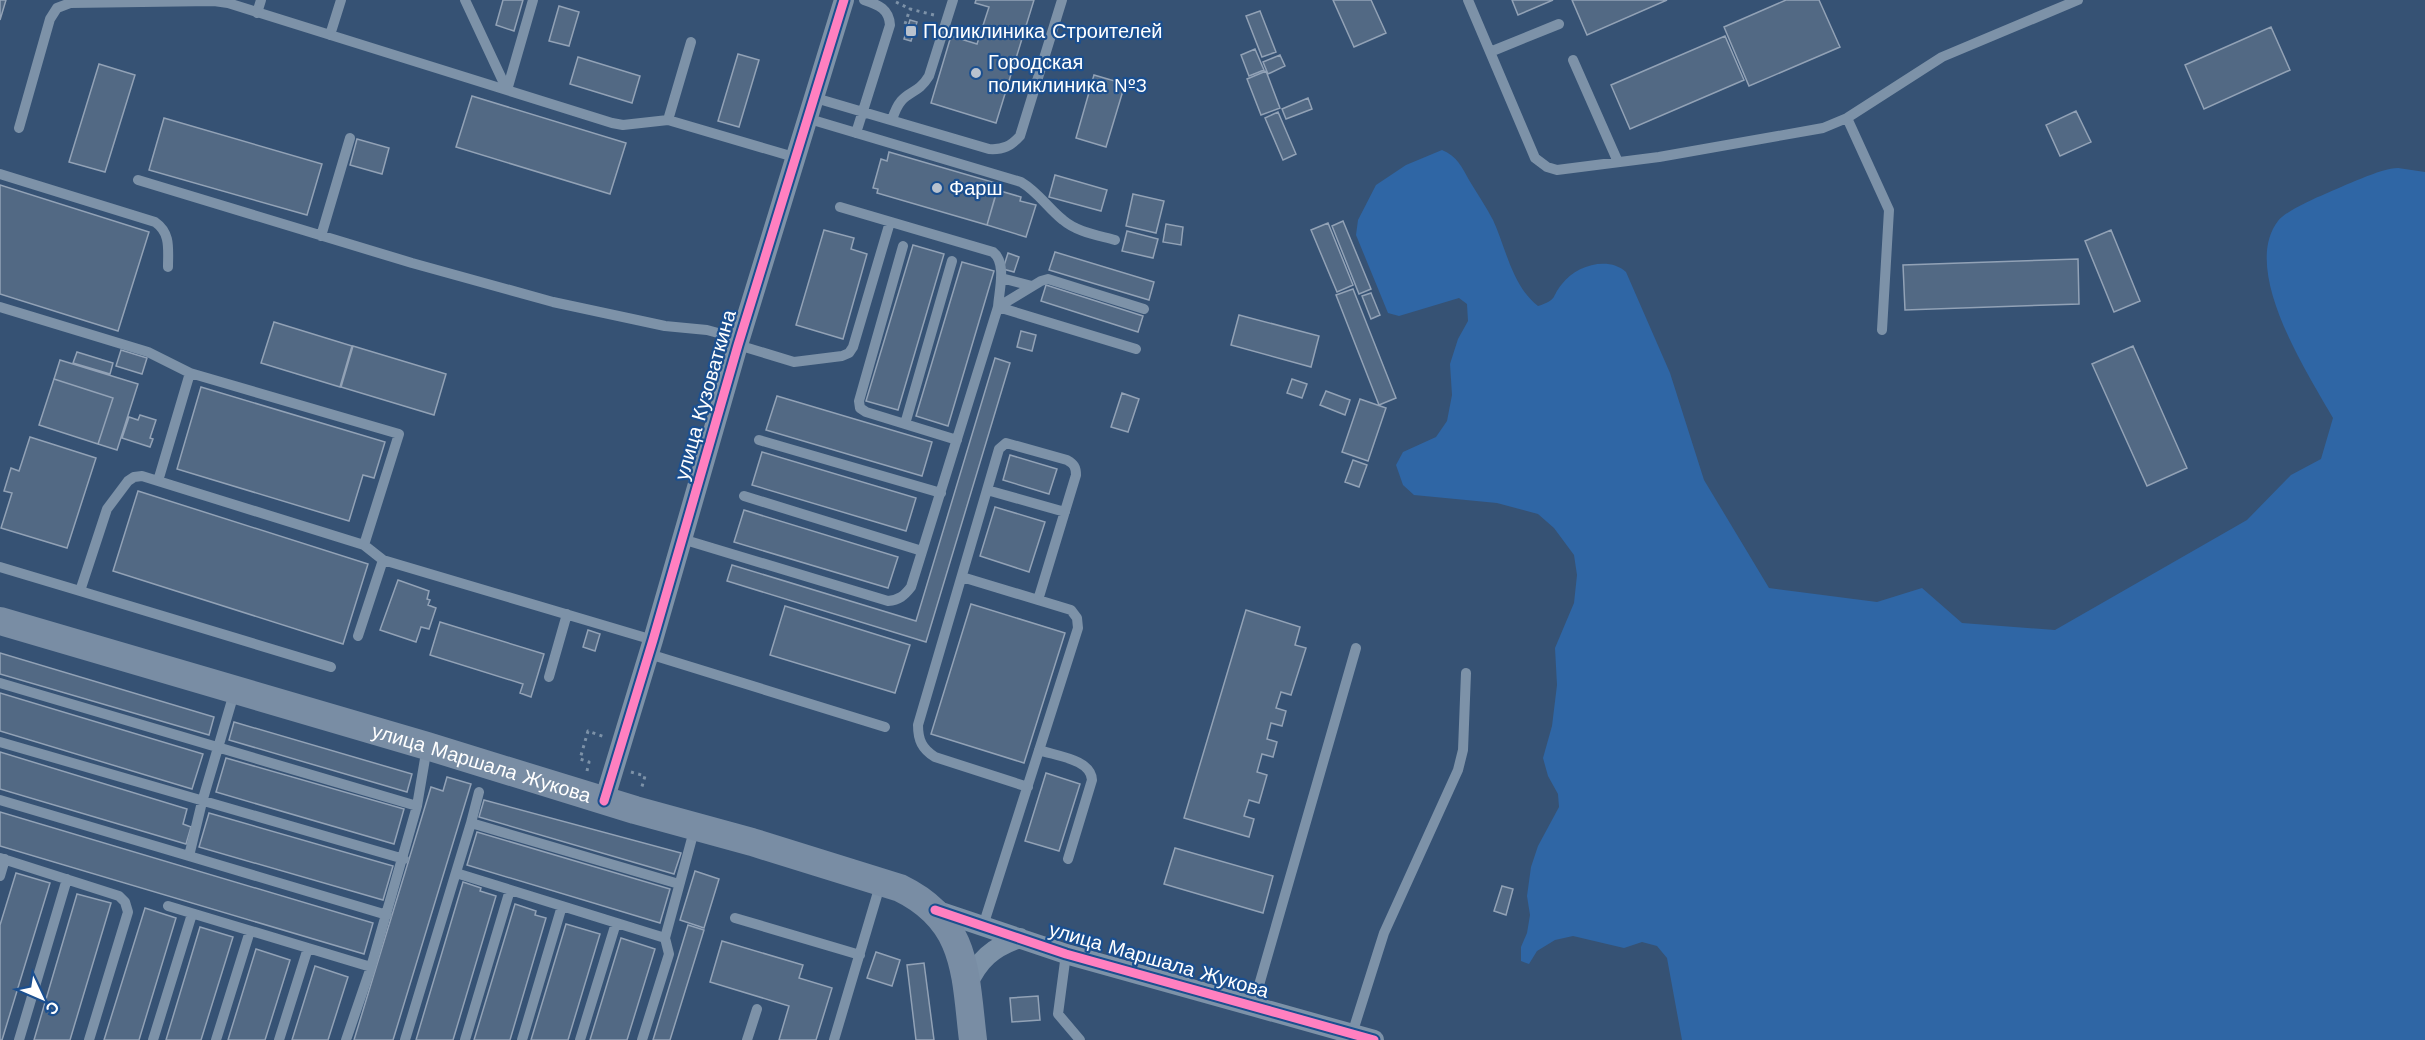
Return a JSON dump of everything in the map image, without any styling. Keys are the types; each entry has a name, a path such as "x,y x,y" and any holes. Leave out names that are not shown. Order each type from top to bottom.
{"main road":[{"name":"улица Маршала Жукова","path":"0,621 881,881 911,893 935,910"},
{"path":"935,910 957,943 967,986 973,1040"}],"street":[{"name":"улица Кузоваткина","path":"604,801 794,157 844,0"},
{"name":"улица Маршала Жукова","path":"935,910 1066,954 1374,1040"},
{"path":"967,986 983,926"},
{"path":"967,986 973,971 989,953 1020,938"}],"lane":[{"path":"257,12 261,0"},
{"path":"330,35 341,0"},
{"path":"465,0 507,90"},
{"path":"507,90 533,0"},
{"path":"856,133 890,25 885,9 878,4 864,0"},
{"path":"892,120 900,100 924,84 929,76 953,0"},
{"path":"812,97 989,149 1000,150 1012,144 1020,136 1062,0"},
{"path":"1468,0 1535,158 1547,167 1557,170 1823,128 1847,118 1942,57 2078,0"},
{"path":"19,128 50,19 57,8 69,3 214,1 257,12 612,123 623,125 668,120 794,157"},
{"path":"1490,52 1559,24"},
{"path":"668,120 691,42"},
{"path":"1574,60 1618,162"},
{"path":"806,118 1021,182 1032,189 1062,220 1074,228 1115,240"},
{"path":"1847,118 1889,210 1882,330"},
{"path":"321,236 350,138"},
{"path":"0,174 155,222 162,227 168,238 168,267"},
{"path":"138,180 321,236 553,302 665,326 707,330 794,362 842,356 849,353 853,347 890,222"},
{"path":"682,540 888,601 904,596 911,587 998,308 1001,278 999,260 993,252 840,207"},
{"path":"903,246 859,401 860,408 866,412 957,440"},
{"path":"905,424 952,261"},
{"path":"1001,278 1032,286"},
{"path":"998,308 1032,286 1048,279 1144,309"},
{"path":"0,307 148,352 190,373 399,434 364,545"},
{"path":"998,308 1136,349"},
{"path":"158,481 190,373"},
{"path":"759,440 941,494"},
{"path":"1028,787 934,757 927,753 918,736 918,725 999,449 1002,444 1010,442 1072,463 1076,475 1038,600"},
{"path":"80,591 112,501 134,477 142,476 364,545 383,560 567,614 651,647 885,727"},
{"path":"987,490 1065,512"},
{"path":"744,496 922,551"},
{"path":"358,636 383,560"},
{"path":"0,567 331,668"},
{"path":"962,577 1071,610 1077,618 1078,628 983,926"},
{"path":"549,677 567,614"},
{"path":"1253,1006 1356,648"},
{"path":"1352,1034 1384,933 1450,793 1458,770 1463,750 1466,673"},
{"path":"0,683 417,806"},
{"path":"189,856 202,802 235,690"},
{"path":"0,742 404,859"},
{"path":"346,1040 404,859 417,806 427,746"},
{"path":"1039,750 1083,764 1092,773 1092,780 1068,859"},
{"path":"405,1040 479,792"},
{"path":"0,800 387,915"},
{"path":"471,823 679,884"},
{"path":"642,1040 669,954 665,938 695,826"},
{"path":"0,876 2,859 119,896 125,902 128,912 88,1040"},
{"path":"456,873 665,938"},
{"path":"19,1040 68,879"},
{"path":"834,1040 881,881"},
{"path":"465,1040 510,890"},
{"path":"168,906 371,967"},
{"path":"522,1040 562,906"},
{"path":"153,1040 192,914"},
{"path":"735,918 860,955"},
{"path":"580,1040 616,923"},
{"path":"216,1040 249,931"},
{"path":"279,1040 308,948"},
{"path":"1066,954 1058,1014 1080,1040"},
{"path":"747,1040 757,1009"}],"path":[{"path":"891,0 910,9 947,18"},
{"path":"903,30 910,9"},
{"path":"586,773 589,762 580,759 588,731 623,742"}],"shaded area":[{"path":"1442,150 1452,155 1461,166 1493,220 1522,288 1538,306 1551,300 1568,277 1584,268 1611,264 1626,272 1670,373 1704,480 1769,588 1877,602 1922,588 1962,623 2055,630 2247,520 2291,475 2321,459 2333,418 2282,321 2272,293 2267,266 2268,242 2282,217 2314,199 2382,171 2398,168 2425,172 2425,1040 1682,1040 1667,958 1657,946 1642,942 1624,948 1573,936 1555,940 1537,951 1529,964 1521,961 1521,947 1527,933 1530,915 1527,896 1531,867 1538,846 1559,807 1558,794 1548,776 1543,758 1552,726 1557,685 1555,648 1574,603 1577,575 1574,555 1554,528 1538,514 1497,503 1414,495 1403,485 1396,465 1403,452 1436,437 1447,421 1452,395 1450,364 1458,339 1468,321 1467,304 1459,298 1399,316 1388,313 1356,235 1358,220 1376,185 1406,165"}],"building":[{"path":"0,0 6,0 0,20"},
{"path":"503,0 523,0 514,31 496,25"},
{"name":"Городская поликлиника №3","path":"976,0 1034,0 996,123 931,103 951,36 977,44 989,7 975,3"},
{"path":"1333,0 1371,0 1386,33 1354,47"},
{"path":"1512,0 1553,0 1518,15"},
{"path":"1572,0 1667,0 1587,35"},
{"path":"1786,0 1819,0 1840,47 1749,86 1724,27"},
{"path":"559,6 579,12 569,46 549,41"},
{"path":"1260,11 1276,52 1262,57 1246,16"},
{"path":"910,20 917,22 911,41 904,39"},
{"path":"2271,27 2290,70 2204,109 2185,65"},
{"path":"1725,36 1744,80 1630,129 1611,85"},
{"path":"1255,49 1264,70 1249,76 1241,55"},
{"path":"738,54 759,60 739,127 718,121"},
{"path":"1280,55 1285,66 1268,74 1263,62"},
{"path":"578,57 640,76 632,103 570,84"},
{"path":"99,64 135,75 105,172 69,162"},
{"path":"1266,71 1280,108 1261,115 1247,79"},
{"path":"1094,75 1125,84 1106,147 1076,138"},
{"path":"472,96 626,143 610,194 456,147"},
{"path":"1308,98 1312,109 1286,119 1282,109"},
{"path":"2076,111 2091,142 2060,156 2046,125"},
{"path":"1278,112 1296,154 1283,160 1265,118"},
{"path":"164,118 322,164 307,215 149,170"},
{"path":"357,139 389,148 382,174 350,165"},
{"name":"Фарш","path":"889,152 999,184 987,225 877,193 878,189 873,188 881,159 887,161"},
{"path":"1055,175 1107,190 1101,211 1049,197"},
{"path":"0,185 149,232 118,331 0,294"},
{"path":"997,190 1021,197 1020,201 1036,205 1026,237 987,225"},
{"path":"1133,194 1164,201 1156,233 1126,226"},
{"path":"1343,221 1371,289 1359,294 1332,226"},
{"path":"1328,223 1353,285 1337,292 1311,230"},
{"path":"1166,224 1183,227 1181,245 1163,242"},
{"path":"824,230 854,238 851,249 867,254 843,339 796,325"},
{"path":"2111,230 2140,301 2114,312 2085,241"},
{"path":"1127,231 1158,239 1153,258 1122,251"},
{"path":"913,245 944,254 898,410 866,401"},
{"path":"1055,252 1154,282 1149,300 1049,270"},
{"path":"1008,253 1019,257 1014,272 1003,269"},
{"path":"2078,259 2079,304 1905,310 1903,265"},
{"path":"962,262 994,271 948,426 916,416"},
{"path":"1046,285 1143,316 1138,332 1041,301"},
{"path":"1353,289 1396,398 1379,405 1336,295"},
{"path":"1371,293 1380,315 1371,319 1362,296"},
{"path":"1239,315 1319,336 1311,367 1231,345"},
{"path":"274,322 352,346 340,387 261,363"},
{"path":"1021,331 1036,335 1032,351 1017,347"},
{"path":"353,346 446,374 434,415 341,387"},
{"path":"2133,346 2187,468 2147,486 2092,364"},
{"path":"121,350 147,358 142,374 116,366"},
{"path":"77,352 113,363 110,374 73,363"},
{"path":"995,358 1010,363 926,642 727,581 732,565 916,621"},
{"path":"60,360 138,384 117,450 98,444 113,398 54,379"},
{"path":"54,379 113,398 98,444 39,425"},
{"path":"1292,379 1307,384 1302,398 1287,393"},
{"path":"201,387 385,442 374,478 363,475 349,521 177,469"},
{"path":"1326,391 1350,400 1345,415 1320,405"},
{"path":"1122,393 1139,399 1128,432 1111,427"},
{"path":"777,396 932,442 922,476 766,430"},
{"path":"1360,399 1386,408 1368,461 1342,452"},
{"path":"140,415 156,420 150,438 153,439 150,447 122,438 129,417 138,420"},
{"path":"30,437 96,458 67,548 1,528 12,493 4,491 11,468 19,471"},
{"path":"762,452 916,498 906,531 752,485"},
{"path":"1010,455 1057,469 1049,494 1003,480"},
{"path":"1353,460 1367,465 1359,487 1345,482"},
{"path":"138,491 368,564 343,644 113,571"},
{"path":"995,507 1045,522 1029,572 980,556"},
{"path":"744,510 898,557 888,588 734,542"},
{"path":"398,580 429,591 428,605 436,608 429,629 421,627 416,642 380,630"},
{"path":"971,604 1065,633 1024,763 931,734"},
{"path":"785,606 910,645 895,693 770,655"},
{"path":"1246,610 1300,627 1295,645 1306,648 1291,695 1281,692 1276,708 1286,711 1282,726 1271,723 1267,739 1277,742 1273,757 1262,754 1257,772 1267,775 1259,803 1249,800 1244,816 1254,819 1249,837 1184,818"},
{"path":"440,622 544,654 531,697 520,693 523,684 430,655"},
{"path":"588,630 600,634 595,651 583,647"},
{"path":"0,653 214,717 209,735 0,674"},
{"path":"0,693 203,754 192,789 0,731"},
{"path":"234,722 412,774 407,792 229,740"},
{"path":"0,752 187,809 183,824 191,827 186,844 0,789"},
{"path":"226,758 404,809 394,844 216,792"},
{"path":"1046,773 1080,784 1059,851 1025,841"},
{"path":"447,777 471,784 393,1040 354,1040 431,787 443,791"},
{"path":"484,800 681,853 674,874 479,817"},
{"path":"0,812 373,923 364,954 0,846"},
{"path":"209,813 393,866 383,900 199,847"},
{"path":"477,832 670,889 660,923 467,865"},
{"path":"1175,848 1273,876 1263,913 1164,884"},
{"path":"695,871 719,879 704,928 680,920"},
{"path":"16,873 50,883 2,1040 0,1040 0,925"},
{"path":"463,882 496,896 453,1040 416,1040"},
{"path":"1502,886 1513,889 1506,915 1494,911"},
{"path":"77,894 111,903 70,1040 34,1040"},
{"path":"515,904 536,911 535,915 546,918 510,1040 474,1040"},
{"path":"145,908 176,918 139,1040 104,1040"},
{"path":"566,924 600,934 568,1040 531,1040"},
{"path":"688,925 704,930 670,1040 653,1040"},
{"path":"200,927 233,937 201,1040 166,1040"},
{"path":"621,938 655,949 627,1040 590,1040"},
{"path":"722,941 803,965 799,978 832,988 816,1040 779,1040 789,1006 710,982"},
{"path":"256,949 290,960 265,1040 228,1040"},
{"path":"876,952 900,960 892,986 867,978"},
{"path":"924,963 934,1040 916,1040 907,965"},
{"path":"315,966 348,977 328,1040 292,1040"},
{"path":"1038,996 1040,1020 1012,1022 1010,998"}],"cycle path":[{"path":"604,801 738,345 844,0"},
{"path":"935,910 1066,954 1374,1040"}],"place":[{"name":"Поликлиника Строителей","path":"911,31"},
{"name":"Городская поликлиника №3","path":"976,73"},
{"name":"Фарш","path":"937,188"}]}
